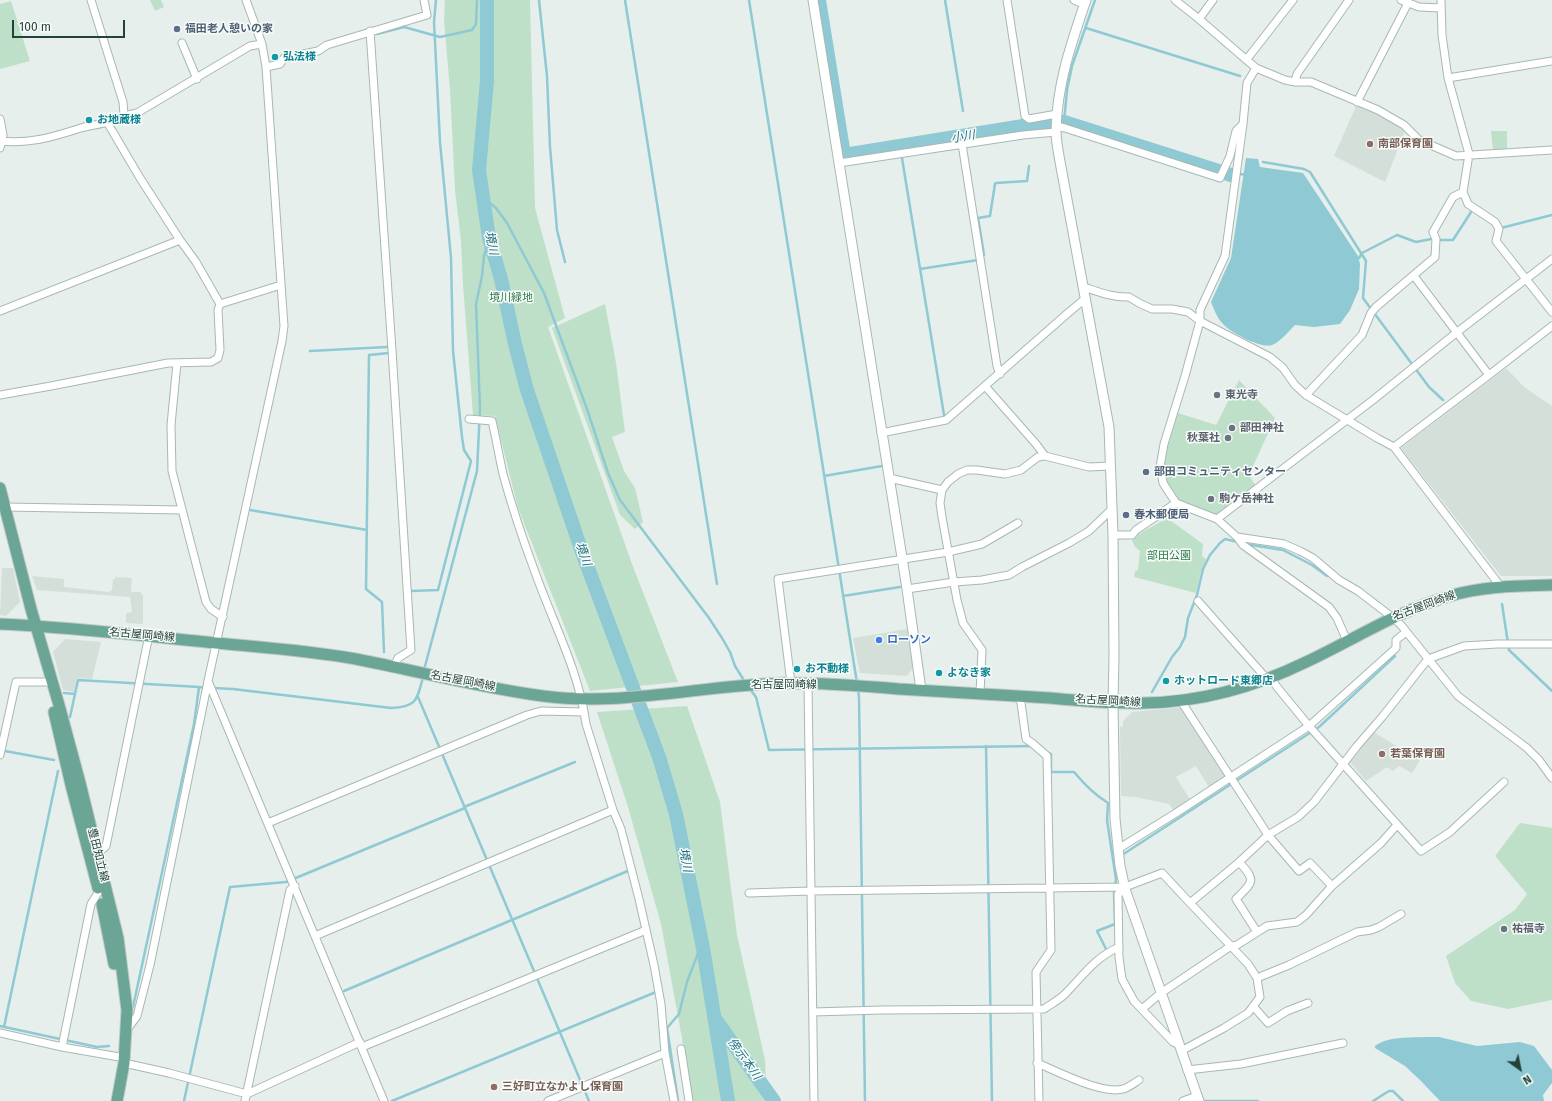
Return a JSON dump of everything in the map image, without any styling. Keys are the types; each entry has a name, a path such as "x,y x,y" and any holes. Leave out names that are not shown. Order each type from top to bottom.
{"main road":[{"name":"豊田知立線","path":"0,488 52,682 60,705 118,938 128,1010 125,1060 117,1101"},
{"name":"名古屋岡崎線","path":"0,624 290,649 356,659 545,697 594,699 648,696 749,685 792,683 1146,703 1182,701 1238,689 1269,678 1306,662 1392,617 1453,594 1501,587 1552,585"},
{"name":"豊田知立線","path":"52,682 52,706 99,891 126,1031"}],"street":[{"path":"91,0 119,89 124,115"},
{"path":"126,1031 137,1016 150,965 216,643 280,356 284,326 266,67 262,44 246,0"},
{"path":"266,67 280,64 284,58 318,51 326,45 426,15 424,0"},
{"path":"813,0 907,589 921,690"},
{"path":"1007,0 1026,116 1029,119 1057,123 1065,128 1220,178 1230,156 1236,131 1243,124"},
{"path":"1074,0 1086,3 1069,49 1064,69 1061,82 1057,123 1061,167 1109,427 1113,536 1113,702 1118,849 1125,888 1198,1098 1183,1101"},
{"path":"1175,0 1200,19 1256,68 1284,80 1311,82 1378,110 1404,125 1419,140 1456,156 1552,150"},
{"path":"1200,19 1213,0"},
{"path":"1247,59 1293,0"},
{"path":"1295,82 1297,74 1349,0"},
{"path":"1441,0 1442,34 1448,78 1469,154 1463,192 1468,204 1495,222 1499,229 1496,241 1552,312"},
{"path":"1357,102 1404,2 1419,7 1441,8"},
{"path":"370,31 392,342 411,650 398,658 394,667"},
{"path":"182,43 197,79"},
{"path":"0,119 2,134 0,144 34,141 107,122 124,115 137,112 197,79 250,46 262,44"},
{"path":"1448,78 1552,61"},
{"path":"1256,68 1247,83 1243,124 1225,256 1200,310 1200,321 1164,444 1160,467 1163,483 1176,503 1217,519 1238,537 1243,546 1329,607 1337,618 1347,640"},
{"path":"0,395 168,363 211,362 218,358 220,350 218,310 220,304 196,262 180,240 125,154 107,122"},
{"path":"839,163 1023,135 1057,123"},
{"path":"962,144 997,366 1000,374"},
{"path":"1306,395 1362,335 1371,313 1376,307 1435,257 1436,240 1433,232 1453,198 1463,192"},
{"path":"0,311 180,240"},
{"path":"1217,519 1347,420 1552,259"},
{"path":"1414,276 1489,376"},
{"path":"220,304 281,285"},
{"path":"1084,287 1112,296 1130,297 1152,309 1172,309 1188,312 1200,321 1270,357 1283,368 1295,385 1306,395 1394,447 1501,587"},
{"path":"881,433 946,420 1086,298"},
{"path":"1394,447 1489,376 1552,326"},
{"path":"177,363 172,417 172,472 206,602 211,609 223,617"},
{"path":"985,386 1045,456"},
{"path":"471,419 492,421 503,473 518,525 535,574 568,653 586,724 613,810 621,829 654,965 661,1004 665,1053 674,1101"},
{"path":"980,693 982,650 963,623 948,552 940,503 942,490 948,482 966,470 1005,474 1021,470 1038,457 1045,456 1089,467 1111,466"},
{"path":"889,478 942,490"},
{"path":"1113,536 1132,535 1136,530 1176,503"},
{"path":"5,507 181,510"},
{"path":"907,589 954,582 982,580 1009,575 1089,532 1112,509"},
{"path":"792,683 778,579 948,552 982,544 1018,523"},
{"path":"1238,537 1284,544 1300,551 1313,558 1339,580 1358,591 1392,617 1458,696 1527,748 1539,760 1552,778"},
{"path":"1198,601 1269,678 1309,726 1421,851 1450,832 1504,782"},
{"path":"1118,849 1309,726 1396,648 1396,640 1406,632"},
{"path":"98,853 106,846 149,636"},
{"path":"1190,903 1239,862 1268,835 1298,817 1314,802 1428,659 1464,646 1497,644 1552,644"},
{"path":"208,681 384,1101"},
{"path":"0,755 16,682 52,682"},
{"path":"808,684 814,1101"},
{"path":"1020,696 1026,739 1032,742 1047,756 1051,950 1036,972 1039,1101"},
{"path":"1182,701 1268,835 1299,870 1310,862 1332,886"},
{"path":"268,823 527,715 541,711 584,712"},
{"path":"316,936 613,810"},
{"path":"1142,1009 1161,993 1232,946 1237,945 1267,926 1296,922 1306,915 1332,886 1381,843 1397,825"},
{"path":"1239,862 1249,872 1251,882 1250,886 1236,899 1257,932"},
{"path":"1162,873 1248,964 1257,978 1260,997 1248,1013 1224,1028 1180,1048 1134,1000 1122,979 1120,970 1118,894 1125,888 1162,873"},
{"path":"247,1099 290,890 295,886"},
{"path":"750,893 1049,887 1125,888"},
{"path":"62,1047 91,904 99,891"},
{"path":"1257,978 1289,965 1357,932 1372,930 1379,927 1401,914"},
{"path":"0,1033 125,1060 247,1099 361,1045 646,930"},
{"path":"813,1012 1044,1008 1064,994 1106,953 1119,947"},
{"path":"1253,1006 1268,1023 1287,1011 1308,1003"},
{"path":"1188,1070 1241,1064 1343,1043"},
{"path":"681,1049 688,1101"},
{"path":"548,1101 665,1053"},
{"path":"1038,1063 1094,1086 1112,1090 1122,1089 1139,1080"}],"shaded area":[{"name":"南部保育園","path":"1357,104 1402,127 1405,131 1385,182 1334,156"},
{"path":"1506,368 1524,387 1552,406 1552,576 1501,576 1401,448"},
{"path":"2,568 13,568 20,602 6,616 0,615"},
{"path":"32,576 64,579 64,587 109,592 112,590 113,579 115,579 115,577 132,578 131,592 141,592 141,594 143,594 143,624 126,623 126,613 132,612 130,597 37,590"},
{"path":"907,629 913,668 907,676 860,673 853,638"},
{"path":"65,639 101,642 92,679 77,678 74,692 63,690 53,652"},
{"path":"1184,707 1228,777 1210,789 1196,766 1176,777 1191,801 1174,811 1169,804 1135,797 1121,796 1120,727 1123,726 1123,721 1132,712"},
{"name":"若葉保育園","path":"1373,733 1420,760 1412,773 1399,766 1393,771 1387,767 1366,781 1350,762"}],"green space":[{"path":"150,0 161,0 164,7 155,11"},
{"name":"境川緑地","path":"445,0 530,0 535,208 565,318 548,327 632,564 678,682 590,691 518,508 495,416 473,415 461,241 455,190 450,90 444,20"},
{"path":"11,1 30,61 0,69 0,4"},
{"path":"1491,131 1507,131 1507,150 1493,151"},
{"path":"605,304 616,363 625,432 612,437 624,471 635,488 643,522 635,529 620,515 552,328"},
{"path":"1239,380 1275,418 1249,475 1256,486 1216,515 1180,501 1173,495 1163,477 1166,452 1178,413 1216,425"},
{"name":"部田公園","path":"1167,518 1203,544 1202,556 1206,559 1200,575 1196,593 1134,577 1135,571 1138,570 1140,551 1135,547 1132,540 1137,535"},
{"path":"687,706 720,802 737,935 765,1060 767,1101 689,1101 682,1038 661,924 628,807 597,712"},
{"path":"1520,823 1552,828 1552,1000 1508,1009 1471,1001 1455,983 1446,956 1515,910 1527,894 1495,856"}],"water":[{"path":"1246,158 1258,159 1260,167 1303,173 1358,256 1360,264 1359,289 1350,310 1340,324 1314,327 1295,325 1278,342 1267,346 1261,345 1239,335 1221,322 1217,316 1211,302 1231,258"},
{"path":"1439,1037 1477,1046 1520,1042 1534,1046 1552,1070 1552,1083 1543,1095 1544,1101 1440,1101 1405,1066 1375,1048 1375,1046 1380,1043 1392,1039"}],"waterway":[{"path":"411,591 438,590 471,461 464,450 453,351 451,258 440,142 434,22 436,0"},
{"path":"377,34 404,27 440,37 472,30 476,24 477,0"},
{"name":"境川","path":"487,0 487,81 479,170 489,238 501,279 527,390 582,552 659,757 676,814 703,948 728,1101"},
{"path":"539,0 547,76 550,147 557,230 565,262"},
{"path":"625,0 717,584"},
{"path":"749,0 857,683"},
{"name":"小川","path":"819,0 844,155 1048,122 1064,122 1231,175"},
{"path":"945,0 963,111"},
{"path":"1064,122 1067,90 1072,66 1095,0"},
{"path":"1086,28 1240,76"},
{"path":"900,146 944,415"},
{"path":"1263,162 1304,169 1310,172 1366,261 1363,298 1429,387 1443,400"},
{"path":"920,269 978,260 984,255 978,218 990,216 995,184 1027,181 1029,166"},
{"path":"1231,175 1245,174"},
{"path":"483,197 496,208 507,223 544,293 587,409 608,473 620,500 709,618 730,652 735,666 745,682"},
{"path":"1440,240 1453,240 1471,212"},
{"path":"1501,228 1552,215"},
{"path":"1359,258 1362,253 1397,235 1416,242 1431,239"},
{"path":"424,670 477,471 480,408 476,304 482,276 484,256 489,238"},
{"path":"310,351 387,347 389,345"},
{"path":"384,652 382,602 366,589 369,355 389,353"},
{"path":"824,476 882,466"},
{"path":"250,510 367,530"},
{"path":"1152,692 1185,637 1188,618 1197,595 1203,569 1210,555 1225,539 1238,542"},
{"path":"1245,544 1283,550 1312,565 1327,576"},
{"path":"843,596 900,587"},
{"path":"1502,604 1509,650 1552,691"},
{"path":"1122,855 1319,727 1395,656"},
{"path":"213,688 233,689 391,708 411,704 417,697 423,677"},
{"path":"70,717 78,680 199,687"},
{"path":"133,1007 194,724 199,687 206,688"},
{"path":"749,688 756,697 769,750 1034,746"},
{"path":"858,688 865,1101"},
{"path":"64,693 75,694"},
{"path":"418,697 589,1101"},
{"path":"986,746 992,1101"},
{"path":"5,751 54,760"},
{"path":"1045,751 1051,754 1051,772 1074,772 1090,789 1108,803 1107,820 1116,879 1114,893 1115,924 1097,931 1106,949"},
{"path":"464,807 575,762"},
{"path":"4,1027 58,771"},
{"path":"184,1101 230,887 286,882 465,808"},
{"path":"344,991 630,870"},
{"path":"678,1101 667,1028 679,1014 687,982 702,943"},
{"path":"392,1101 656,992"},
{"name":"傍示本川","path":"716,1020 774,1101"},
{"path":"0,1026 97,1047 109,1046"},
{"path":"1373,1101 1389,1091 1393,1091 1403,1101"},
{"path":"1205,1101 1258,1101"}],"place":[{"name":"福田老人憩いの家","path":"177,29"},
{"name":"弘法様","path":"275,57"},
{"name":"お地蔵様","path":"89,120"},
{"name":"南部保育園","path":"1370,144"},
{"name":"東光寺","path":"1217,395"},
{"name":"部田神社","path":"1232,428"},
{"name":"秋葉社","path":"1228,438"},
{"name":"部田コミュニティセンター","path":"1146,472"},
{"name":"駒ケ岳神社","path":"1211,499"},
{"name":"春木郵便局","path":"1126,515"},
{"name":"ローソン","path":"879,640"},
{"name":"お不動様","path":"797,669"},
{"name":"よなき家","path":"939,673"},
{"name":"ホットロード東郷店","path":"1166,681"},
{"name":"若葉保育園","path":"1382,754"},
{"name":"祐福寺","path":"1504,929"},
{"name":"三好町立なかよし保育園","path":"494,1087"}]}
